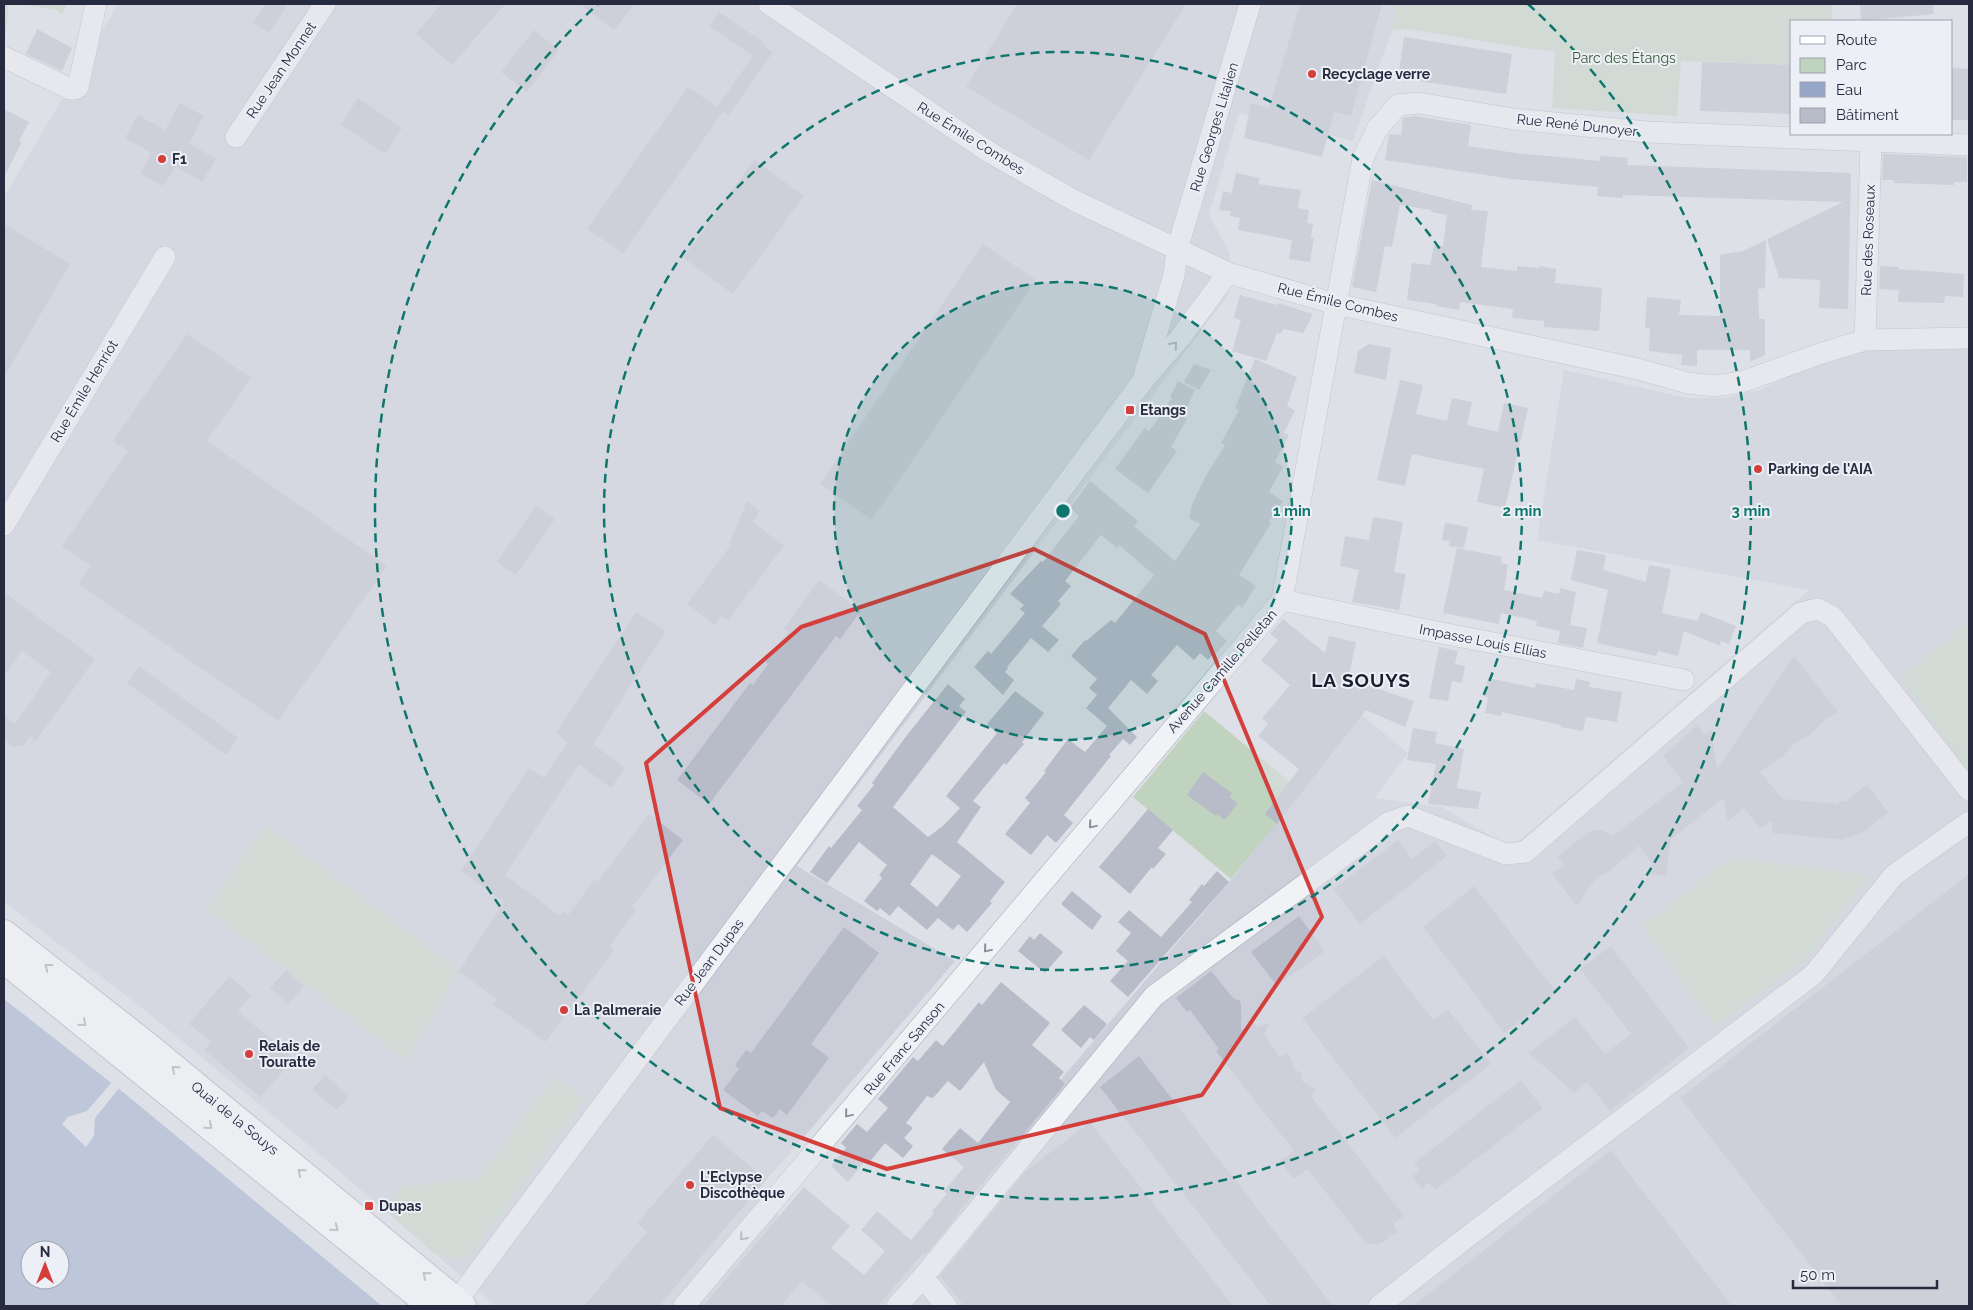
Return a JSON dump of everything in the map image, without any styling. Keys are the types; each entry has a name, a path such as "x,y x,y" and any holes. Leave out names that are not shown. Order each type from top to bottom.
{"main road":[{"name":"Quai de la Souys","path":"4,933 147,1046 458,1305"},
{"name":"Quai de la Souys","path":"4,960 430,1306"}],"street":[{"path":"4,57 70,89 75,89 78,86 96,4"},
{"name":"Rue Jean Monnet","path":"236,137 325,4"},
{"name":"Rue Émile Combes","path":"768,4 989,152 1075,201 1228,273 1336,304 1638,369 1688,384 1715,386 1742,382 1822,352 1865,340 1969,338"},
{"name":"Rue Georges Litalien","path":"1142,382 1174,276 1176,250 1250,4"},
{"name":"Rue René Dunoyer","path":"1336,304 1363,158 1377,129 1398,105 1418,103 1513,119 1642,132 1969,145"},
{"name":"Rue des Roseaux","path":"1865,340 1871,141"},
{"name":"Rue Émile Henriot","path":"4,526 165,257"},
{"name":"Rue Jean Dupas","path":"458,1305 1142,382 1180,338 1228,273"},
{"name":"Avenue Camille Pelletan","path":"1123,787 1282,600 1336,304"},
{"name":"Impasse Louis Ellias","path":"1282,600 1684,680"},
{"path":"897,1306 923,1277 1154,996 1388,823 1408,816 1506,854 1525,852 1801,612 1818,609 1833,617 1969,790"},
{"name":"Rue Franc Sanson","path":"684,1306 1123,787"},
{"path":"1379,1306 1814,974 1894,875 1969,822"},
{"path":"923,1277 946,1306"}],"highlighted area":[{"path":"1034,549 1205,634 1322,917 1202,1095 887,1169 720,1108 646,763 801,627"}],"shaded area":[{"path":"118,4 1398,4 1392,30 1353,141 1239,113 1209,215 1230,253 1229,294 797,866 955,961 753,1194 876,1296 1231,880 1362,715 1408,753 1375,798 1442,807 1511,848 1809,590 1537,540 1564,370 1687,398 1725,398 1759,390 1836,355 1856,349 1969,348 1969,1306 496,1306 306,1143 138,1005 4,902 4,197"}],"green space":[{"path":"4,4 9,4 4,47"},
{"path":"15,4 67,4 63,14 58,13 58,10"},
{"name":"Parc des Étangs","path":"1396,4 1832,4 1832,20 1790,20 1790,65 1681,61 1677,116 1552,108 1555,51 1531,49 1407,29 1392,30"},
{"path":"1965,624 1969,629 1969,773 1900,678"},
{"path":"1204,711 1302,792 1231,879 1133,797"},
{"path":"266,825 459,971 406,1060 206,909"},
{"path":"1734,858 1863,874 1868,878 1807,958 1715,1027 1642,926 1724,862"},
{"path":"555,1076 584,1100 469,1256 452,1259 435,1254 385,1210 400,1187 478,1178"}],"water":[{"path":"4,999 123,1092 382,1306 4,1306"}],"pier":[{"path":"113,1081 120,1087 95,1118 94,1136 86,1147 62,1124 68,1117 87,1111"}],"building":[{"path":"266,4 288,4 269,33 253,22"},
{"path":"441,4 505,4 452,65 416,34"},
{"path":"580,4 635,4 614,30"},
{"path":"1017,4 1186,4 1089,160 966,87"},
{"name":"Recyclage verre","path":"1300,4 1382,4 1351,116 1334,112 1322,157 1244,138 1251,103 1269,108"},
{"path":"1860,4 1933,4 1934,14 1861,20"},
{"path":"719,12 766,44 764,46 773,52 729,115 718,108 723,112 623,253 587,229 688,87 717,107 753,56 709,26"},
{"path":"37,29 72,48 62,71 26,54"},
{"path":"534,30 559,50 527,92 501,72"},
{"path":"1404,37 1512,54 1506,94 1398,78"},
{"path":"1702,62 1790,65 1790,114 1700,111"},
{"path":"1953,68 1969,69 1968,120 1953,120"},
{"path":"358,98 402,128 385,154 341,124"},
{"path":"180,103 204,116 189,143 216,159 202,182 176,167 163,186 141,174 151,153 125,138 138,115 165,130"},
{"path":"4,109 29,122 19,141 22,142 4,177"},
{"path":"1414,116 1471,125 1468,146 1516,153 1600,161 1600,156 1628,158 1627,165 1851,173 1848,309 1819,308 1820,280 1779,278 1767,239 1843,202 1623,195 1623,198 1597,196 1598,187 1512,179 1385,160 1389,134 1401,135 1403,118"},
{"path":"1883,154 1967,157 1967,182 1954,182 1954,185 1894,183 1894,180 1882,180"},
{"path":"754,160 804,196 733,294 683,258"},
{"path":"1236,173 1260,178 1258,184 1301,190 1298,208 1309,210 1307,223 1313,224 1311,237 1314,238 1310,262 1289,259 1292,240 1238,230 1240,218 1230,216 1231,211 1219,210 1223,191 1232,193"},
{"path":"1372,180 1472,205 1471,210 1488,211 1481,267 1517,271 1517,266 1539,268 1539,266 1556,269 1555,283 1602,288 1599,331 1544,327 1544,321 1512,318 1513,309 1460,302 1459,310 1436,306 1436,304 1407,300 1412,263 1430,265 1434,245 1443,246 1447,215 1431,212 1431,210 1400,205 1392,247 1385,246 1376,292 1352,287"},
{"path":"4,224 70,264 4,377"},
{"path":"1766,240 1765,288 1758,289 1759,319 1765,319 1765,355 1750,362 1750,350 1697,350 1697,366 1681,365 1682,355 1649,351 1650,328 1645,328 1647,297 1681,300 1679,315 1720,316 1720,255 1743,251"},
{"path":"983,244 1036,280 872,520 820,484"},
{"path":"1880,266 1964,274 1963,297 1945,296 1944,303 1898,302 1899,290 1879,289"},
{"path":"1240,295 1277,305 1278,303 1313,314 1303,333 1283,329 1280,334 1277,333 1266,361 1232,351 1241,320 1234,318"},
{"path":"187,334 251,378 207,441 387,566 278,721 78,584 91,566 62,546 128,451 113,441"},
{"path":"1369,344 1391,348 1386,380 1354,373 1358,351"},
{"path":"1255,359 1297,377 1287,406 1295,410 1284,433 1289,435 1275,462 1283,467 1269,492 1283,501 1269,521 1271,523 1239,575 1256,586 1242,608 1238,605 1216,631 1227,641 1214,656 1213,654 1208,660 1200,653 1194,660 1177,645 1151,675 1158,681 1147,694 1131,680 1108,708 1137,737 1130,745 1123,739 1109,755 1111,756 1064,815 1073,823 1056,843 1047,835 1031,855 1005,834 1030,803 1025,798 1046,772 1044,771 1068,739 1085,752 1107,726 1086,708 1097,695 1089,688 1097,679 1071,656 1085,640 1111,620 1115,623 1154,575 1119,545 1117,548 1101,535 1065,581 1071,586 1058,601 1061,604 1042,626 1059,640 1048,652 1031,638 1007,667 1005,672 1014,680 1003,695 974,667 988,651 991,654 1025,613 1020,609 1024,605 1010,594 1041,561 1043,562 1079,516 1070,508 1090,481 1138,521 1134,526 1175,561 1200,524 1189,518 1192,505 1205,477 1225,445 1221,443 1239,410 1235,408"},
{"path":"1194,364 1211,370 1199,390 1184,382"},
{"path":"1400,380 1423,385 1416,414 1447,421 1452,398 1472,402 1467,425 1498,432 1504,403 1528,408 1505,508 1477,502 1484,469 1412,454 1405,486 1377,480"},
{"path":"1178,381 1195,390 1183,416 1187,419 1171,447 1177,451 1148,493 1115,469 1145,428 1149,431 1172,398 1170,397"},
{"path":"747,501 760,511 753,522 784,546 728,621 721,616 715,625 687,604 731,545 729,544"},
{"path":"536,506 555,519 516,575 497,562"},
{"path":"1373,517 1403,522 1394,572 1406,574 1399,610 1352,602 1359,570 1340,566 1345,536 1369,540"},
{"path":"1445,523 1468,527 1464,548 1449,546 1450,541 1442,540"},
{"path":"1457,548 1502,557 1501,563 1508,565 1504,590 1542,598 1544,591 1559,594 1560,588 1576,592 1570,625 1587,628 1583,648 1558,643 1560,631 1536,626 1537,621 1501,613 1499,624 1443,613"},
{"path":"1577,550 1606,555 1603,570 1646,582 1649,565 1671,569 1662,613 1698,621 1701,612 1736,626 1729,644 1721,641 1720,646 1684,631 1678,656 1658,651 1656,656 1597,643 1608,590 1571,580"},
{"path":"819,580 861,611 840,639 836,636 709,804 677,780 750,683 753,685 768,664 765,662 788,631 784,628"},
{"path":"4,592 95,659 36,741 30,736 24,745 13,747 4,740 4,716 15,724 51,672 22,651 4,676"},
{"path":"636,612 666,631 593,744 625,768 611,788 579,764 505,875 560,916 563,911 568,915 595,879 598,881 649,814 683,840 632,907 636,910 610,946 614,950 545,1042 493,1004 497,999 459,971 504,902 461,871 529,768 544,778 568,742 556,733"},
{"path":"1283,619 1325,653 1329,636 1356,642 1348,680 1370,685 1414,701 1405,727 1366,710 1277,824 1265,814 1299,769 1258,736 1268,724 1262,718 1290,685 1261,660 1278,640 1270,634"},
{"path":"1439,647 1458,651 1455,664 1465,666 1462,683 1452,681 1448,701 1429,698"},
{"path":"1794,656 1838,712 1826,719 1810,735 1795,743 1783,756 1760,772 1783,799 1837,804 1840,801 1846,801 1867,784 1888,812 1865,831 1843,840 1772,833 1772,821 1760,828 1744,808 1727,822 1724,798 1671,839 1666,876 1650,874 1652,863 1639,846 1607,873 1597,877 1577,906 1552,874 1564,865 1557,857 1590,831 1602,830 1613,836 1683,782 1663,756 1697,725 1705,735 1711,730 1717,769"},
{"path":"139,666 238,738 226,755 127,683"},
{"path":"1488,678 1535,688 1536,683 1574,690 1576,679 1590,682 1589,687 1622,692 1617,722 1586,717 1583,731 1502,712 1501,716 1485,713 1488,697 1484,696"},
{"path":"948,684 965,699 959,706 966,712 893,807 928,837 943,826 960,808 946,796 997,733 987,724 1015,691 1044,713 1022,742 1024,744 1006,765 1004,763 973,801 981,807 957,842 1005,882 990,901 992,903 967,932 958,924 953,930 938,918 927,930 898,906 890,916 880,908 877,911 864,901 882,878 879,875 887,865 859,842 827,883 810,872 829,846 831,848 862,810 857,806 874,785 872,783","holes":["932,854 961,876 937,907 910,884"]},
{"path":"1413,728 1437,732 1435,743 1464,749 1457,788 1481,792 1478,809 1428,804 1436,764 1407,760"},
{"path":"1203,772 1232,793 1229,797 1238,803 1225,820 1217,814 1216,816 1187,795"},
{"path":"1148,809 1173,830 1158,848 1166,854 1153,869 1152,867 1130,894 1099,867"},
{"path":"1398,840 1412,859 1435,841 1447,856 1360,924 1333,889"},
{"path":"1217,871 1229,882 1128,997 1110,981 1128,961 1116,951 1131,933 1118,922 1129,910 1161,937 1192,902 1189,900 1202,884 1204,886"},
{"path":"1969,874 1969,1306 1842,1306 1680,1098"},
{"path":"1474,886 1557,993 1504,1033 1423,927"},
{"path":"1072,891 1102,916 1092,930 1061,904"},
{"path":"1299,916 1325,951 1277,986 1251,952"},
{"path":"844,927 879,953 811,1044 829,1058 787,1115 780,1109 773,1118 762,1111 758,1116 723,1090 739,1069 735,1065 746,1050 751,1053"},
{"path":"1040,933 1063,952 1045,973 1018,951 1030,936 1034,940"},
{"path":"1611,946 1689,1048 1610,1111 1587,1082 1574,1093 1529,1053 1575,1017 1605,1054 1631,1034 1580,969"},
{"path":"1384,956 1433,1020 1448,1009 1491,1064 1395,1138 1302,1018"},
{"path":"286,970 304,986 288,1004 270,988"},
{"path":"1211,971 1233,998 1240,1001 1241,1031 1254,1022 1257,1027 1269,1023 1264,1035 1280,1057 1288,1053 1293,1068 1302,1074 1302,1081 1316,1090 1311,1096 1404,1216 1393,1224 1398,1233 1389,1235 1387,1240 1379,1244 1366,1244 1308,1169 1294,1179 1280,1161 1294,1151 1216,1051 1219,1049 1190,1010 1187,1012 1176,998"},
{"name":"Relais de Touratte","path":"229,976 251,995 238,1011 294,1059 260,1097 204,1050 211,1042 189,1024"},
{"path":"1001,982 1050,1023 1032,1045 1064,1072 1059,1078 1065,1084 925,1255 923,1253 878,1306 832,1306 802,1281 781,1306 703,1306 804,1187 850,1226 831,1248 864,1275 885,1251 861,1230 877,1211 911,1240 934,1213 932,1211 947,1194 944,1191 964,1167 942,1149 960,1128 978,1143 1010,1102 996,1090 984,1062 960,1091 948,1081 933,1098 927,1096 906,1123 913,1128 904,1138 913,1146 903,1158 885,1143 867,1165 864,1162 848,1182 831,1166 846,1148 841,1143 857,1124 867,1132 888,1108 878,1099 913,1057 918,1061 936,1040 943,1046 979,1002 982,1005"},
{"path":"1084,1005 1107,1024 1094,1040 1090,1037 1081,1048 1061,1030"},
{"path":"1139,1056 1333,1306 1271,1306 1100,1087"},
{"path":"325,1075 349,1096 337,1110 312,1090"},
{"path":"1521,1080 1543,1108 1435,1190 1429,1182 1422,1189 1412,1176 1420,1170 1414,1163"},
{"path":"1090,1122 1233,1306 964,1306 940,1276 1026,1171"},
{"path":"713,1135 766,1180 659,1306 584,1306 647,1232 637,1223"},
{"path":"1611,1150 1732,1306 1412,1306 1431,1292"}],"place":[{"name":"Recyclage verre","path":"1312,74"},
{"name":"F1","path":"162,159"},
{"name":"Etangs","path":"1130,410"},
{"name":"Parking de l'AIA","path":"1758,469"},
{"name":"La Palmeraie","path":"564,1010"},
{"name":"Relais de Touratte","path":"249,1054"},
{"name":"L'Eclypse Discothèque","path":"690,1185"},
{"name":"Dupas","path":"369,1206"}],"district":[{"name":"LA SOUYS","path":"1361,680"}]}
